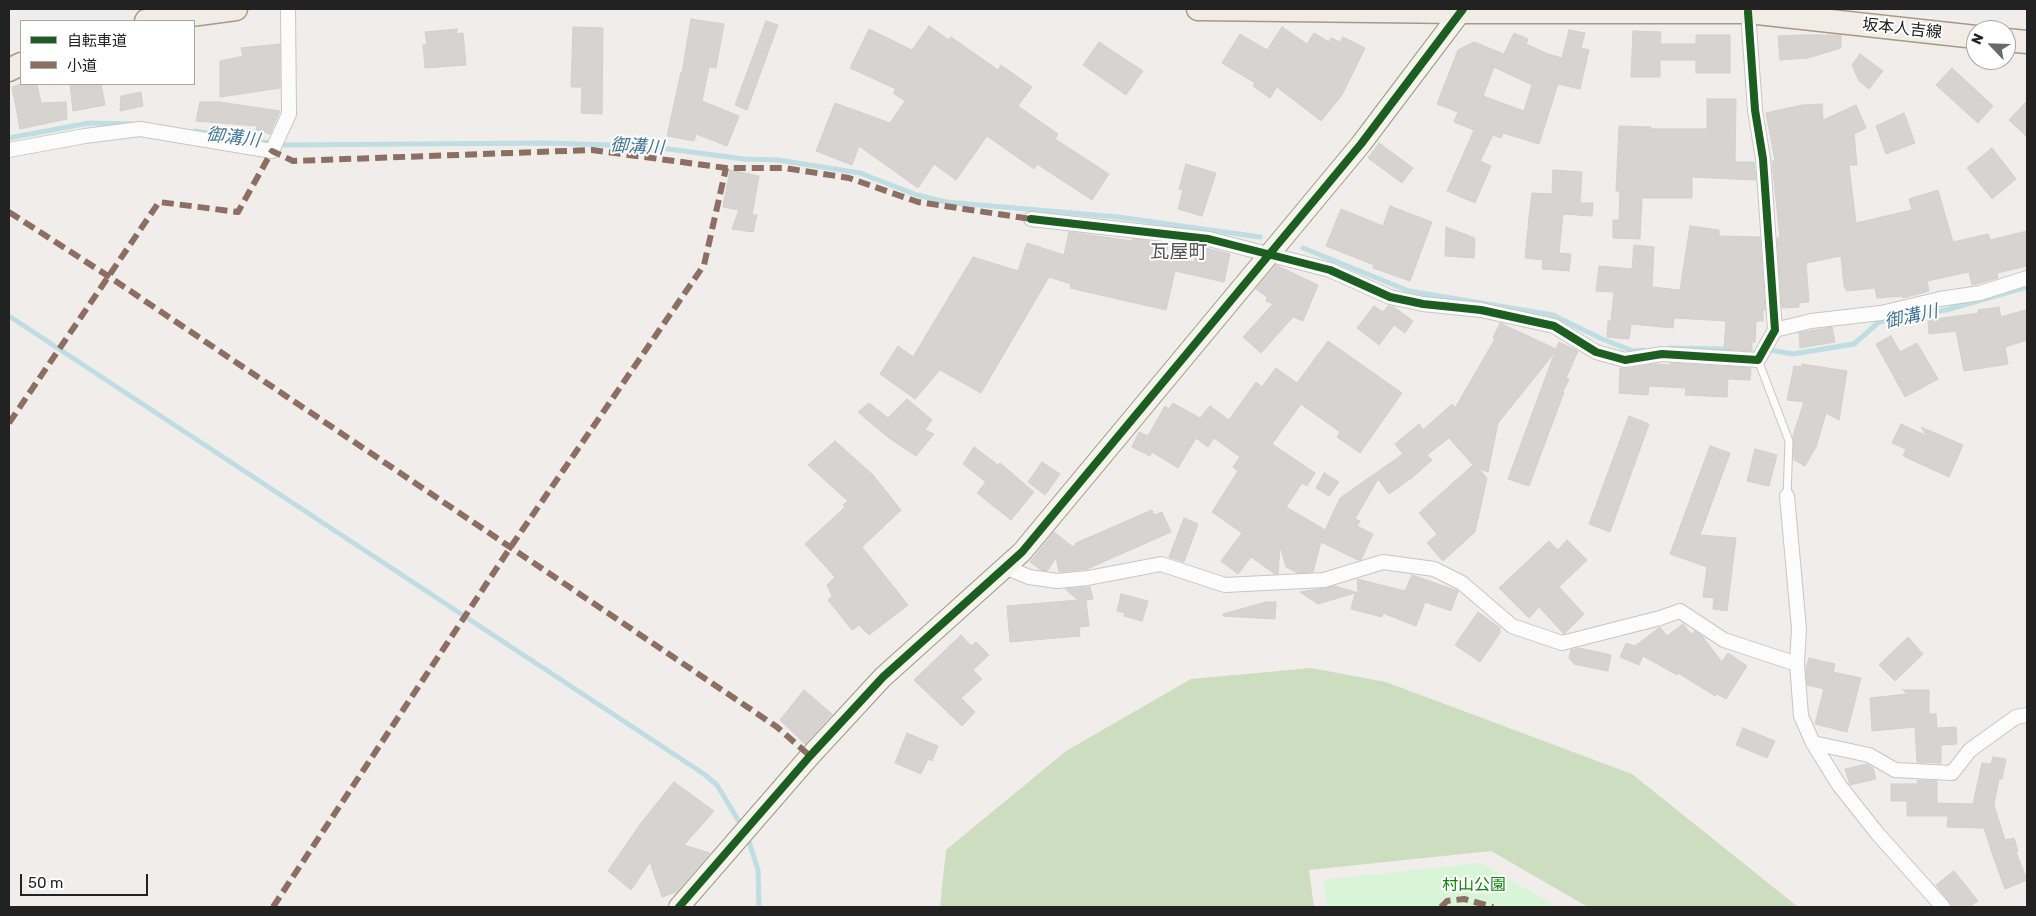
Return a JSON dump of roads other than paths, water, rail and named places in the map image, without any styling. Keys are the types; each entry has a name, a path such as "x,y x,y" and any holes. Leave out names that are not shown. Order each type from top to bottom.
{"main road":[{"path":"154,20 236,9"},
{"name":"坂本人吉線","path":"1198,9 1748,12 1966,36"}],"street":[{"path":"9,150 85,136 140,129 272,151 289,114 288,9"},
{"path":"679,907 810,756 883,677 1022,552 1361,144 1462,10"},
{"path":"1031,219 1209,239 1330,270 1390,297 1423,304 1481,310 1554,326 1596,352 1625,360 1662,354 1758,360 1775,330 1763,159 1755,110 1748,12"},
{"path":"1775,330 1811,321 1881,314 1940,299 1980,293 2027,278"},
{"path":"1787,496 1800,629 1797,664 1802,716 1813,744 1839,785 1877,833 1943,907"},
{"path":"1005,568 1029,577 1057,581 1088,578 1161,564 1225,585 1324,580 1384,562 1434,569 1462,583 1512,626 1562,643 1660,618 1680,611 1724,640 1797,664"},
{"path":"1813,744 1869,755 1895,770 1952,773 1970,750 2016,717 2027,715"}],"lane":[{"path":"1758,360 1789,441 1787,496"}],"waterway":[{"name":"御溝川","path":"9,138 89,123 132,124"},
{"name":"御溝川","path":"195,131 281,145 546,143 646,146 744,159 778,160 860,173 917,195 946,202 1118,217 1260,237"},
{"name":"御溝川","path":"1303,248 1409,291 1553,315 1602,339 1633,351 1644,350"},
{"name":"御溝川","path":"1770,350 1793,354 1854,344 1879,322 1946,310 2027,287"},
{"path":"9,316 704,774 717,785 743,828"},
{"name":"御溝川","path":"1670,348 1731,349"},
{"path":"747,835 758,870 759,907"}],"district":[{"name":"瓦屋町","path":"1179,253"}],"park label":[{"name":"村山公園","path":"1474,885"}]}
